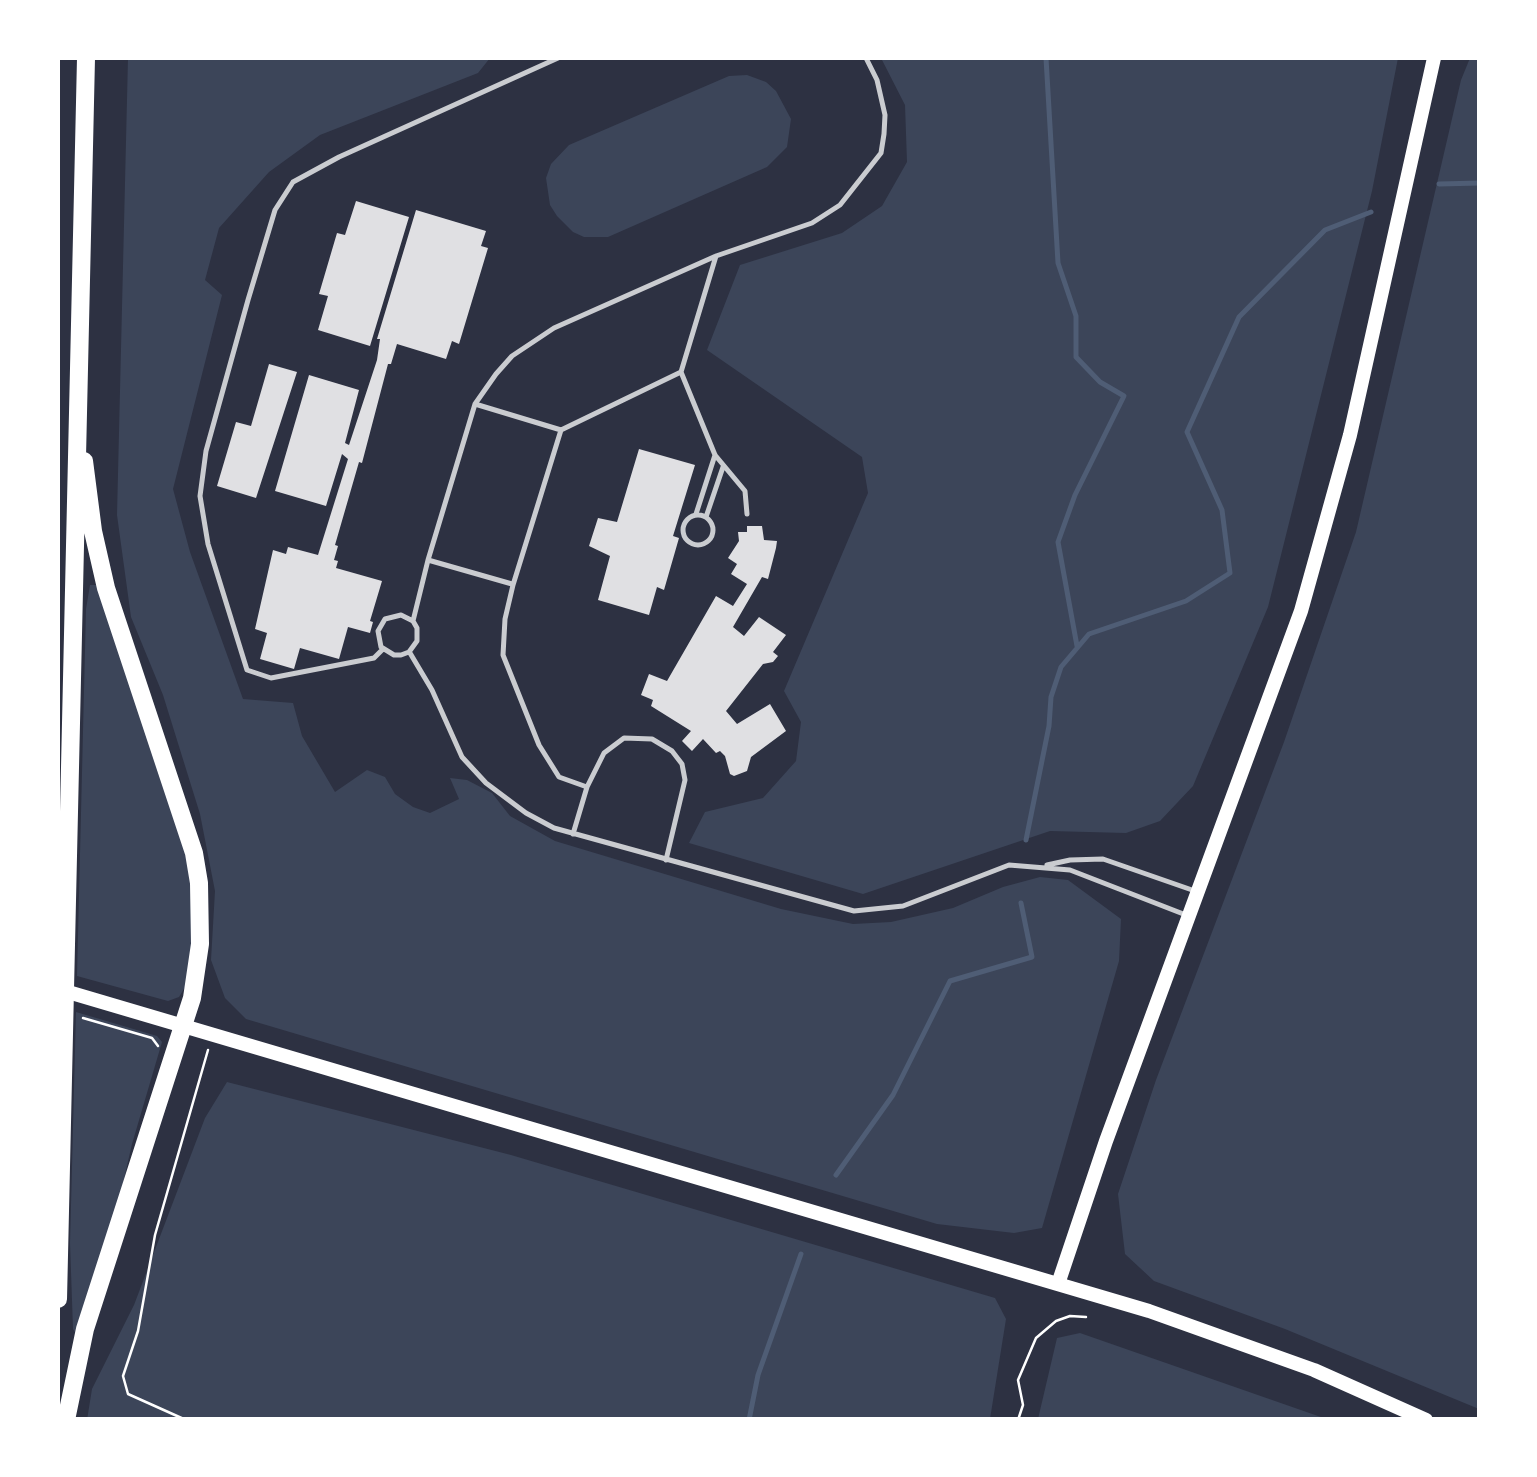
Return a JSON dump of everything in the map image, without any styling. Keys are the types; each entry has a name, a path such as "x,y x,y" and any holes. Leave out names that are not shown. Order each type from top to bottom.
{"highway":[{"path":"58,1299 86,58"},
{"path":"66,1420 85,1328 183,1026 197,974 200,944 194,854 168,765 106,588 93,531 76,401"}],"main road":[{"path":"1058,1284 1106,1141 1300,611 1334,501 1434,58"},
{"path":"58,989 1209,1330 1426,1420"}],"lane":[{"path":"383,649 374,658 271,678 247,670 217,578 200,496 206,451 248,300 276,210 294,182 339,156 558,58"},
{"path":"413,621 401,615 385,619 378,632 383,649 394,656 409,652 418,635 413,621 474,404 512,356 532,341 716,256 812,223 840,205 881,153 885,115 877,80 866,58"},
{"path":"716,256 681,372 714,456 745,491 747,514"},
{"path":"474,404 561,430 681,372"},
{"path":"561,430 513,584 503,641 508,668 539,745 559,776 587,787"},
{"path":"696,514 713,525 710,539 702,545 684,538 682,528 696,514 714,456"},
{"path":"706,517 723,466"},
{"path":"428,560 513,584"},
{"path":"409,652 432,690 462,757 486,783 526,812 573,834 854,912 903,906 1009,865 1044,866 1098,880 1189,916"},
{"path":"573,834 587,787 604,753 624,738 652,739 672,751 682,764 686,780 666,860"},
{"path":"1044,866 1103,859 1198,892"}],"path":[{"path":"76,1016 152,1038 159,1048"},
{"path":"186,1420 128,1394 123,1376 138,1332 155,1234 212,1034"},
{"path":"1018,1420 1023,1405 1018,1380 1036,1338 1056,1321 1070,1316 1086,1318"}],"shaded area":[{"path":"128,58 490,58 478,73 320,135 269,172 219,228 205,280 222,295 173,489 190,552 243,699 293,703 302,736 335,792 367,770 385,777 395,794 413,807 430,813 459,799 450,778 467,780 492,793 510,816 555,841 781,909 853,924 891,922 953,908 1040,877 1068,880 1121,919 1119,961 1042,1228 1014,1233 937,1224 246,1019 225,998 211,960 215,891 200,814 163,695 131,617 117,515"},
{"path":"881,58 1398,58 1372,191 1268,607 1193,786 1160,821 1126,833 1050,831 863,894 689,843 705,812 763,798 796,761 801,722 784,691 868,493 862,457 707,350 740,265 842,233 882,206 907,162 905,105"},
{"path":"1470,58 1480,58 1479,1409 1285,1329 1154,1281 1125,1254 1118,1194 1156,1080 1284,742 1356,532 1461,80"},
{"path":"747,75 766,82 776,91 791,119 787,147 767,167 608,237 584,237 557,216 550,205 546,178 551,164 569,145 729,76"},
{"path":"90,585 98,585 182,824 194,909 188,982 179,997 168,1001 77,976 86,609"},
{"path":"76,1012 157,1036 162,1042 121,1192 76,1334 70,1243"},
{"path":"227,1082 511,1155 995,1298 1006,1319 990,1419 87,1420 92,1389 134,1305 205,1118"},
{"path":"1080,1333 1327,1419 1038,1419 1057,1338"}],"building":[{"path":"356,201 409,217 370,346 318,330 328,296 319,294 337,233 345,235"},
{"path":"416,210 486,231 481,246 488,248 459,344 452,341 446,359 397,344 388,364 335,545 336,568 382,581 370,633 348,627 339,659 300,648 294,669 260,659 267,633 255,629 273,550 286,554 288,547 318,555 348,459 342,454 326,506 275,491 309,375 359,390 345,443 349,445 377,360 377,339"},
{"path":"269,364 297,372 256,498 217,486 236,422 251,426"},
{"path":"639,449 695,465 673,536 679,538 664,590 657,587 649,615 598,600 610,556 589,546 598,518 617,522"},
{"path":"747,526 762,526 764,540 777,541 768,579 762,577 733,627 744,636 759,617 786,635 773,652 778,656 763,664 726,711 737,724 770,704 786,731 751,757 747,771 734,776 720,751 716,753 703,739 692,751 682,741 691,731 651,706 653,700 641,695 649,674 667,681 716,596 733,606 747,584 731,574 737,564 728,558 739,541 738,532 747,532"}],"waterway":[{"path":"1046,58 1058,263 1076,316 1076,357 1100,382 1124,396 1075,495 1058,542 1077,646"},
{"path":"1439,184 1480,183"},
{"path":"1026,840 1049,726 1051,697 1061,667 1089,634 1186,601 1230,573 1222,510 1187,432 1239,317 1325,230 1371,212"},
{"path":"836,1175 893,1095 950,981 1032,957 1021,903"},
{"path":"749,1420 758,1375 801,1254"}]}
